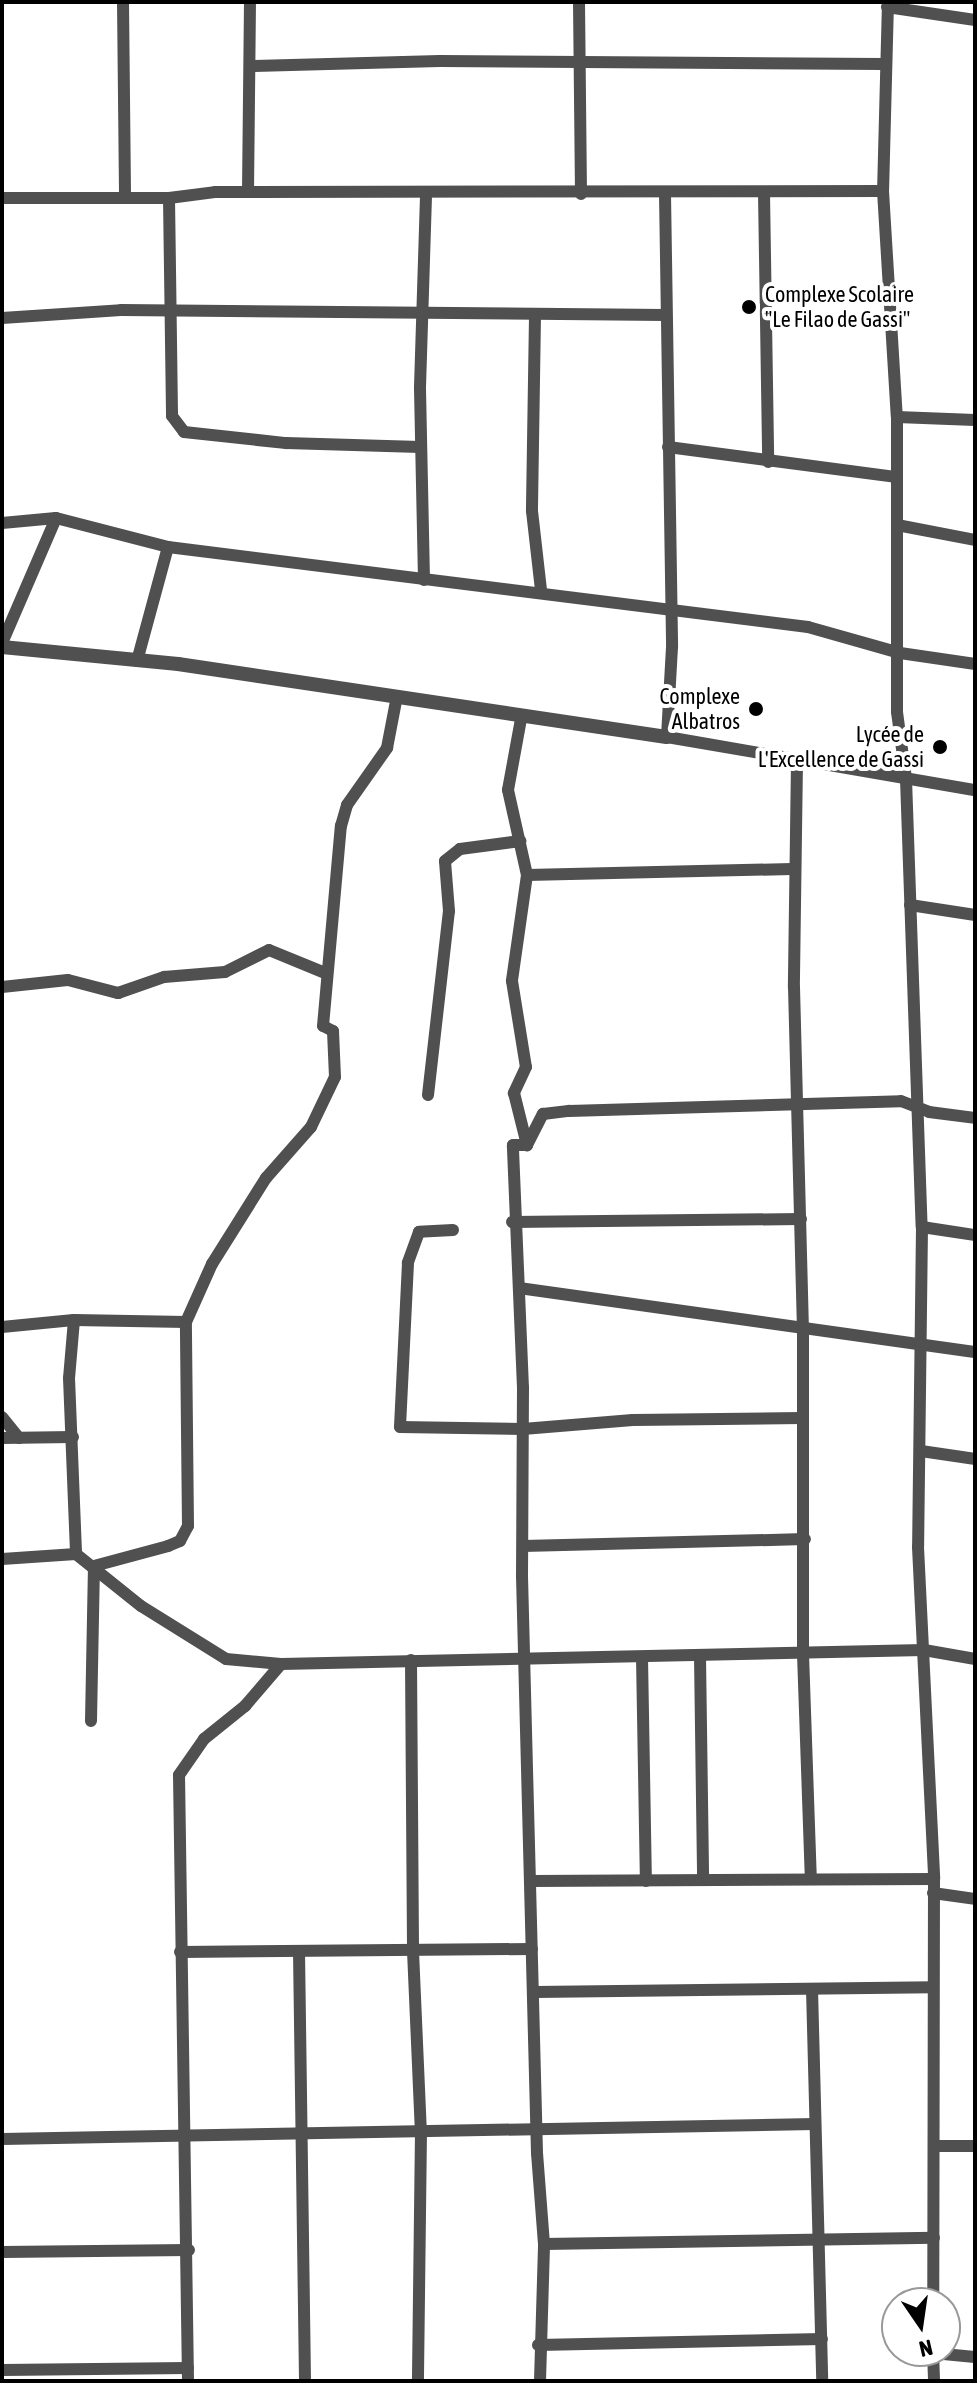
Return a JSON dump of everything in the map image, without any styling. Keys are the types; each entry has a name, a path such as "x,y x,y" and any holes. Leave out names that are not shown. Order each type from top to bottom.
{"street":[{"path":"123,2 125,198"},
{"path":"248,192 250,2"},
{"path":"579,2 581,194"},
{"path":"933,2287 934,1879 918,1547 922,1227 906,779 897,712 900,653 897,417 883,191 884,64 887,5 975,20"},
{"path":"251,66 579,61 884,64"},
{"path":"2,198 169,198 248,192 665,194 883,191"},
{"path":"764,193 768,462"},
{"path":"424,580 420,447 426,194"},
{"path":"665,194 671,614 667,737"},
{"path":"169,198 172,416 184,432 286,443 420,447"},
{"path":"2,318 170,309 425,316 665,315"},
{"path":"535,316 532,511 541,590"},
{"path":"897,417 975,420"},
{"path":"668,447 897,477"},
{"path":"56,518 2,645 397,696 521,719 667,737 797,761 837,763 906,779 975,790"},
{"path":"2,523 56,518 168,547 424,580 541,590 671,614 808,627 900,653 975,664"},
{"path":"897,525 975,540"},
{"path":"137,661 168,547"},
{"path":"94,1566 180,1541 188,1526 186,1322 212,1264 266,1178 293,1152 324,1104 335,1077 333,1031 323,1026 325,973 341,826 347,805 387,748 397,696"},
{"path":"521,719 508,790 527,875 512,981 526,1067 514,1093 527,1145"},
{"path":"797,761 792,869 803,1329 803,1654 811,1878"},
{"path":"428,1095 449,911 445,861 471,846 520,841"},
{"path":"527,875 792,869"},
{"path":"910,905 975,915"},
{"path":"2,987 68,980 118,993 164,977 225,972 269,950 325,973"},
{"path":"527,1145 543,1114 901,1101 975,1118"},
{"path":"527,1145 513,1145 512,1222 519,1288 532,1949 544,2244 538,2345 540,2381"},
{"path":"512,1222 801,1219"},
{"path":"922,1227 975,1235"},
{"path":"453,1230 419,1232 408,1263 400,1427 523,1429 633,1420 802,1418"},
{"path":"519,1288 975,1352"},
{"path":"2,1327 74,1320 186,1322"},
{"path":"74,1320 69,1378 76,1554"},
{"path":"2,1417 19,1438"},
{"path":"2,1438 73,1437"},
{"path":"921,1451 975,1459"},
{"path":"523,1546 805,1539"},
{"path":"2,1559 76,1554 141,1606 226,1659 281,1664 924,1650 975,1659"},
{"path":"91,1721 94,1566"},
{"path":"700,1656 703,1880"},
{"path":"642,1657 646,1881"},
{"path":"411,1660 413,1951 421,2131 418,2381"},
{"path":"2,2370 188,2374 189,2250 180,1952 179,1775 204,1739 245,1706 281,1664"},
{"path":"531,1881 934,1879"},
{"path":"933,1893 975,1899"},
{"path":"180,1952 532,1949"},
{"path":"299,1951 305,2381"},
{"path":"535,1992 933,1987"},
{"path":"812,1989 822,2381"},
{"path":"2,2139 815,2124"},
{"path":"934,2146 975,2146"},
{"path":"544,2244 934,2238"},
{"path":"2,2252 189,2250"},
{"path":"538,2345 822,2339"}],"place":[{"name":"Complexe Scolaire \"Le Filao de Gassi\"","path":"749,307"},
{"name":"Complexe Albatros","path":"756,709"},
{"name":"Lycée de L'Excellence de Gassi","path":"940,747"}]}
